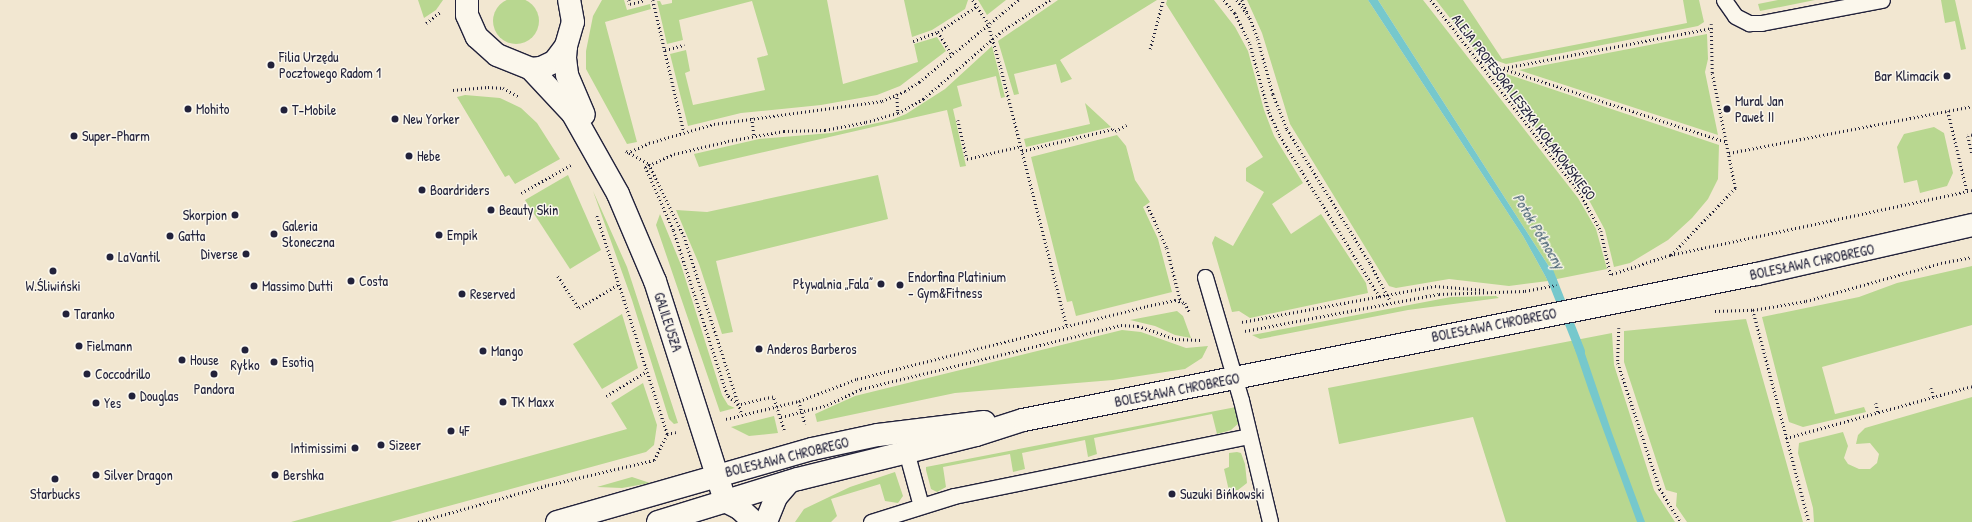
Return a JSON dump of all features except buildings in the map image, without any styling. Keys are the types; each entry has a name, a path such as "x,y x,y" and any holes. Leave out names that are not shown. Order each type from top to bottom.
{"street":[{"path":"467,0 466,15 478,37 497,55 530,68 540,68 554,62 566,46 573,22 572,4"},
{"name":"GALILEUSZA","path":"566,46 565,58 567,75 588,126 594,149"},
{"name":"GALILEUSZA","path":"530,68 564,102 594,149 628,214 655,281 725,502"},
{"name":"BOLESŁAWA CHROBREGO","path":"658,522 789,482 906,451 976,435 1023,420 1757,274 1970,226"},
{"name":"BOLESŁAWA CHROBREGO","path":"557,522 812,449 878,435 960,424 1023,420"},
{"path":"766,522 776,497 789,482"},
{"path":"725,502 739,508 754,522"}],"lane":[{"path":"1724,0 1735,16 1749,23 1761,23 1882,0"},
{"path":"1205,277 1235,378 1270,522"},
{"path":"871,522 954,496 1249,436"},
{"path":"906,451 921,506"}],"path":[{"path":"629,0 630,4 645,0"},
{"path":"653,0 684,132"},
{"path":"973,0 988,23 1067,326"},
{"path":"622,156 649,143 684,132 752,118 882,101 919,82 988,23 1018,0"},
{"path":"738,405 727,395 673,230 645,172 645,167 649,164 692,148 754,135 784,131 825,130 866,122 898,113 923,98 992,40 1050,0"},
{"path":"1150,49 1163,0"},
{"path":"1224,0 1235,13 1250,44 1269,112 1280,136 1380,297"},
{"path":"1237,0 1250,18"},
{"path":"1242,0 1250,18 1287,129 1387,293 1391,302"},
{"name":"ALEJA PROFESORA LESZKA KOŁAKOWSKIEGO","path":"1431,0 1580,193 1602,231 1610,274"},
{"path":"913,41 938,32 977,6"},
{"path":"426,23 442,9"},
{"path":"1670,256 1735,188 1712,73 1712,28 1710,21"},
{"path":"1504,68 1712,28"},
{"path":"938,32 952,54"},
{"path":"665,50 684,45"},
{"path":"1476,60 1727,142"},
{"path":"453,90 488,86 503,88 524,100"},
{"path":"897,94 898,113"},
{"path":"1729,153 1972,106"},
{"path":"1948,111 1967,191"},
{"path":"752,118 754,135"},
{"path":"958,120 967,159 1021,146"},
{"path":"1022,151 1113,129 1115,131 1127,125"},
{"path":"1972,135 1968,136 1972,153"},
{"path":"569,160 576,172"},
{"path":"649,164 684,236 708,304 742,415"},
{"path":"521,193 572,165"},
{"path":"1603,276 1670,256 1972,190"},
{"path":"1148,206 1167,248 1180,302"},
{"path":"418,522 548,485 654,460 667,434 593,207"},
{"path":"1709,312 1753,310 1806,301 1941,263 1972,257"},
{"path":"558,276 579,308 619,284"},
{"path":"738,405 770,397 776,401 781,417 827,405 861,389 1121,325 1138,326 1187,341 1248,322 1380,297 1387,293 1435,286 1494,291"},
{"path":"778,406 799,401 857,379 1175,300 1185,303 1194,319 1221,331 1439,294 1524,291"},
{"path":"1753,310 1809,522"},
{"path":"1626,325 1619,326 1618,363 1660,489 1681,522"},
{"path":"606,396 647,371"},
{"path":"1786,438 1972,386"},
{"path":"1931,388 1934,397"},
{"path":"1876,404 1878,412"}],"green space":[{"path":"511,-2 521,-2 533,4 538,12 538,30 533,38 525,43 511,44 503,41 496,34 493,26 493,16 496,8 503,1"},
{"path":"418,0 443,0 436,10 424,18"},
{"path":"602,0 624,0 627,10 650,4 651,9 605,22 637,142 627,144 586,69 586,51 593,16"},
{"path":"672,0 827,0 843,84 918,62 914,44 937,37 946,51 900,86 877,95 821,105 741,113 688,126 670,54 686,50 690,71 685,73 693,105 765,90 757,58 768,55 752,1 679,20 683,40 667,44 657,1 660,1 662,5 672,3"},
{"path":"904,0 968,0 965,9 932,30 912,37"},
{"path":"978,0 1006,0 987,15"},
{"path":"1058,0 1157,0 1060,60 1072,79 1061,83 1056,64 1014,74 1019,94 1014,95 998,41"},
{"path":"1167,0 1214,0 1235,27 1248,51 1264,110 1274,136 1303,183 1272,204 1291,234 1321,214 1366,283 1368,293 1250,318 1239,311 1232,312 1212,243 1215,236 1233,246 1264,192 1246,181 1246,168 1263,157 1166,4"},
{"path":"1247,0 1368,0 1523,236 1548,281 1509,286 1449,279 1396,288 1389,286 1290,124 1262,33"},
{"path":"1378,0 1423,0 1578,198 1596,229 1607,269 1557,279"},
{"path":"1436,0 1463,0 1502,59 1687,23 1683,0 1699,0 1704,22 1698,26 1506,64 1478,54"},
{"path":"1778,0 1815,0 1760,11 1758,4"},
{"path":"1941,0 1955,0 1966,49 1961,50 1955,21 1945,23"},
{"path":"1707,34 1708,59 1705,72 1718,135 1519,70"},
{"path":"992,46 1005,97 1001,98 996,76 957,86 962,106 953,109 966,166 960,167 947,110 699,167 694,154 759,139 831,133 891,120 906,114 945,89"},
{"path":"1489,68 1719,145 1718,179 1708,199 1692,218 1668,240 1630,263 1614,267 1605,230 1583,189"},
{"path":"465,95 500,98 521,108 537,123 560,159 515,184 509,175 505,177 457,97"},
{"path":"1085,103 1111,127 1026,147 1024,139 1090,124"},
{"path":"1934,127 1944,133 1953,173 1947,186 1920,193 1917,180 1904,183 1897,147 1904,134"},
{"path":"1117,135 1126,146 1135,180 1150,202 1143,207 1158,239 1172,292 1076,316 1072,301 1067,302 1031,157"},
{"path":"568,175 601,250 570,269 525,200"},
{"path":"878,175 888,219 716,261 733,332 722,334 699,264 676,210 707,212"},
{"path":"593,191 627,267 678,423 674,424 669,419 632,300"},
{"path":"660,214 681,265 722,395 728,405 735,408 720,412 656,225"},
{"path":"1972,266 1972,325 1822,367 1835,414 1864,407 1866,412 1803,427 1789,422 1762,317 1859,297 1897,283"},
{"path":"1496,296 1499,298 1408,310 1260,339 1252,335 1451,297"},
{"path":"1177,311 1183,316 1191,338 1175,335 1155,326 1130,320"},
{"path":"622,314 638,368 602,389 573,344"},
{"path":"1746,319 1803,522 1687,522 1676,506 1677,493 1666,490 1624,362 1624,331"},
{"path":"1122,330 1141,332 1186,348 1208,346 1202,358 1185,369 1113,380 955,393 817,422 815,414 855,396"},
{"path":"1612,333 1614,365 1654,490 1675,522 1506,522 1473,417 1339,444 1328,388"},
{"path":"643,383 657,425 654,445 646,452 390,522 291,522 627,429 611,403"},
{"path":"1972,397 1972,522 1814,522 1813,508 1798,453 1799,443 1843,432 1848,446 1844,458 1848,464 1859,469 1870,469 1877,463 1879,454 1870,443 1856,444 1858,435 1865,428"},
{"path":"1236,407 1240,422 1231,430 1217,434 1212,414 1094,438 1097,454 1088,457 1085,440 1022,453 1025,469 1013,472 1010,454 943,467 946,487 937,492 931,489 926,470 926,467"},
{"path":"774,416 778,433 749,436 731,427"},
{"path":"1229,453 1241,453 1245,464 1247,483 1238,490 1229,491 1224,469 1229,467"},
{"path":"895,472 903,496 898,503 885,501 880,484 831,499 837,516 831,522 795,522 804,509 850,487"},
{"path":"632,477 650,483 622,488 597,487"}],"water":[{"path":"1368,0 1378,0 1557,279 1548,281 1523,236"},
{"path":"1580,339 1612,433 1645,522 1637,522 1589,391 1572,341"}],"waterway":[{"name":"Potok Północny","path":"1548,270 1580,351"}],"place":[{"name":"Filia Urzędu Pocztowego Radom 1","path":"271,65"},
{"name":"Bar Klimacik","path":"1947,76"},
{"name":"Mohito","path":"188,109"},
{"name":"Mural Jan Paweł II","path":"1727,109"},
{"name":"T-Mobile","path":"284,110"},
{"name":"New Yorker","path":"395,119"},
{"name":"Super-Pharm","path":"74,136"},
{"name":"Hebe","path":"409,156"},
{"name":"Boardriders","path":"422,190"},
{"name":"Beauty Skin","path":"491,210"},
{"name":"Skorpion","path":"235,215"},
{"name":"Galeria Słoneczna","path":"274,234"},
{"name":"Empik","path":"439,235"},
{"name":"Gatta","path":"170,236"},
{"name":"Diverse","path":"246,254"},
{"name":"LaVantil","path":"110,257"},
{"name":"W.Śliwiński","path":"53,271"},
{"name":"Costa","path":"351,281"},
{"name":"Pływalnia „Fala”","path":"881,284"},
{"name":"Endorfina Platinium - Gym&Fitness","path":"900,285"},
{"name":"Massimo Dutti","path":"254,286"},
{"name":"Reserved","path":"462,294"},
{"name":"Taranko","path":"66,314"},
{"name":"Fielmann","path":"79,346"},
{"name":"Anderos Barberos","path":"759,349"},
{"name":"Ryłko","path":"245,350"},
{"name":"Mango","path":"483,351"},
{"name":"House","path":"182,360"},
{"name":"Esotiq","path":"274,362"},
{"name":"Coccodrillo","path":"87,374"},
{"name":"Pandora","path":"214,374"},
{"name":"Douglas","path":"132,396"},
{"name":"TK Maxx","path":"503,402"},
{"name":"Yes","path":"96,403"},
{"name":"4F","path":"451,431"},
{"name":"Sizeer","path":"381,445"},
{"name":"Intimissimi","path":"355,448"},
{"name":"Silver Dragon","path":"96,475"},
{"name":"Bershka","path":"275,475"},
{"name":"Starbucks","path":"55,479"},
{"name":"Suzuki Bińkowski","path":"1172,494"}]}
